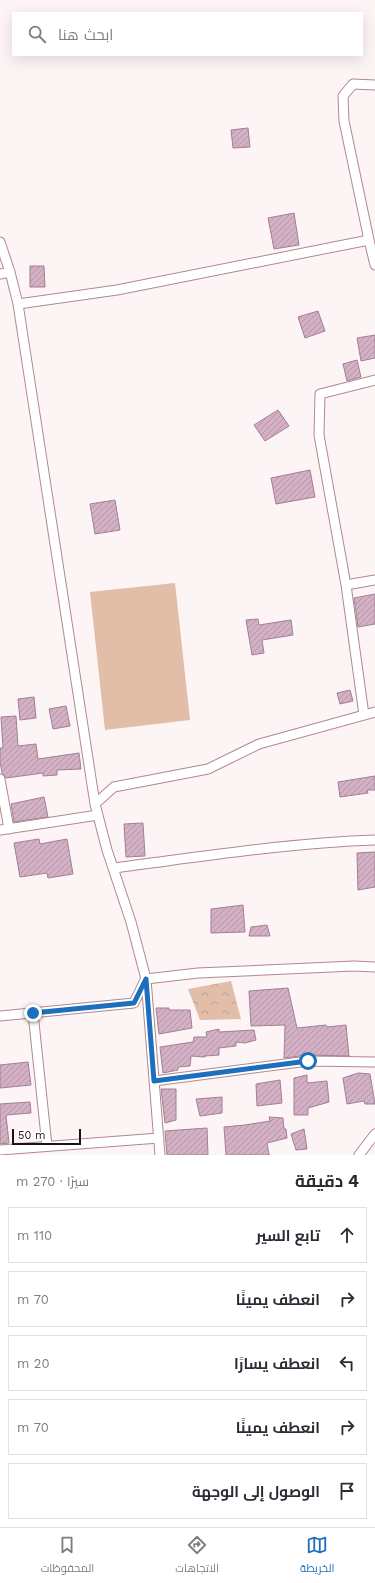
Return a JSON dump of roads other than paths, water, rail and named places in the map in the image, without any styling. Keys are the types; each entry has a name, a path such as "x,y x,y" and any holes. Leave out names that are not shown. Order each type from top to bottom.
{"street":[{"path":"375,85 353,84 343,96 344,121 375,265"},
{"path":"18,304 117,290 369,240"},
{"path":"0,242 10,272 18,304 95,804 107,850 131,922 146,979 160,1155"},
{"path":"0,274 10,272"},
{"path":"364,714 346,585 319,435 320,394 375,380"},
{"path":"346,585 375,580"},
{"path":"95,804 114,787 208,769 259,744 375,712"},
{"path":"0,780 5,829 98,815"},
{"path":"113,868 339,841 375,840"},
{"path":"146,979 198,973 375,967"},
{"path":"0,1016 134,1003 146,979"},
{"path":"33,1013 47,1146"},
{"path":"154,1081 308,1061 375,1062"},
{"path":"359,1155 375,1134"},
{"path":"0,1150 159,1138"}]}
